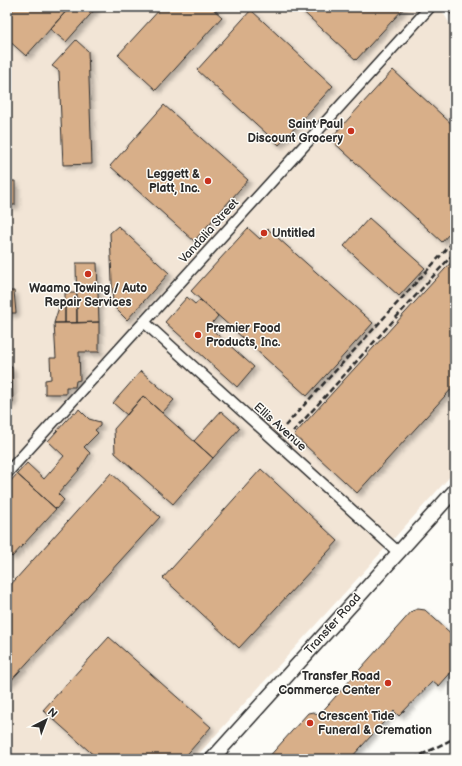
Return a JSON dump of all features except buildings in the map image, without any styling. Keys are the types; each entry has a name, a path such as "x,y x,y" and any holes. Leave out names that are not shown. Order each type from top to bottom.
{"main road":[{"name":"Transfer Road","path":"212,759 455,490"}],"street":[{"name":"Vandalia Street","path":"7,473 430,7"},
{"name":"Ellis Avenue","path":"144,322 398,552"}],"shaded area":[{"path":"7,7 440,7 455,33 455,471 194,759 7,759"}],"railway":[{"path":"285,426 455,240"},
{"path":"293,432 455,252"},
{"path":"413,759 455,738"}],"place":[{"name":"Saint Paul Discount Grocery","path":"351,131"},
{"name":"Leggett & Platt, Inc.","path":"208,181"},
{"name":"Untitled","path":"264,233"},
{"name":"Waamo Towing / Auto Repair Services","path":"88,274"},
{"name":"Premier Food Products, Inc.","path":"198,335"},
{"name":"Transfer Road Commerce Center","path":"388,683"},
{"name":"Crescent Tide Funeral & Cremation","path":"310,723"}]}
